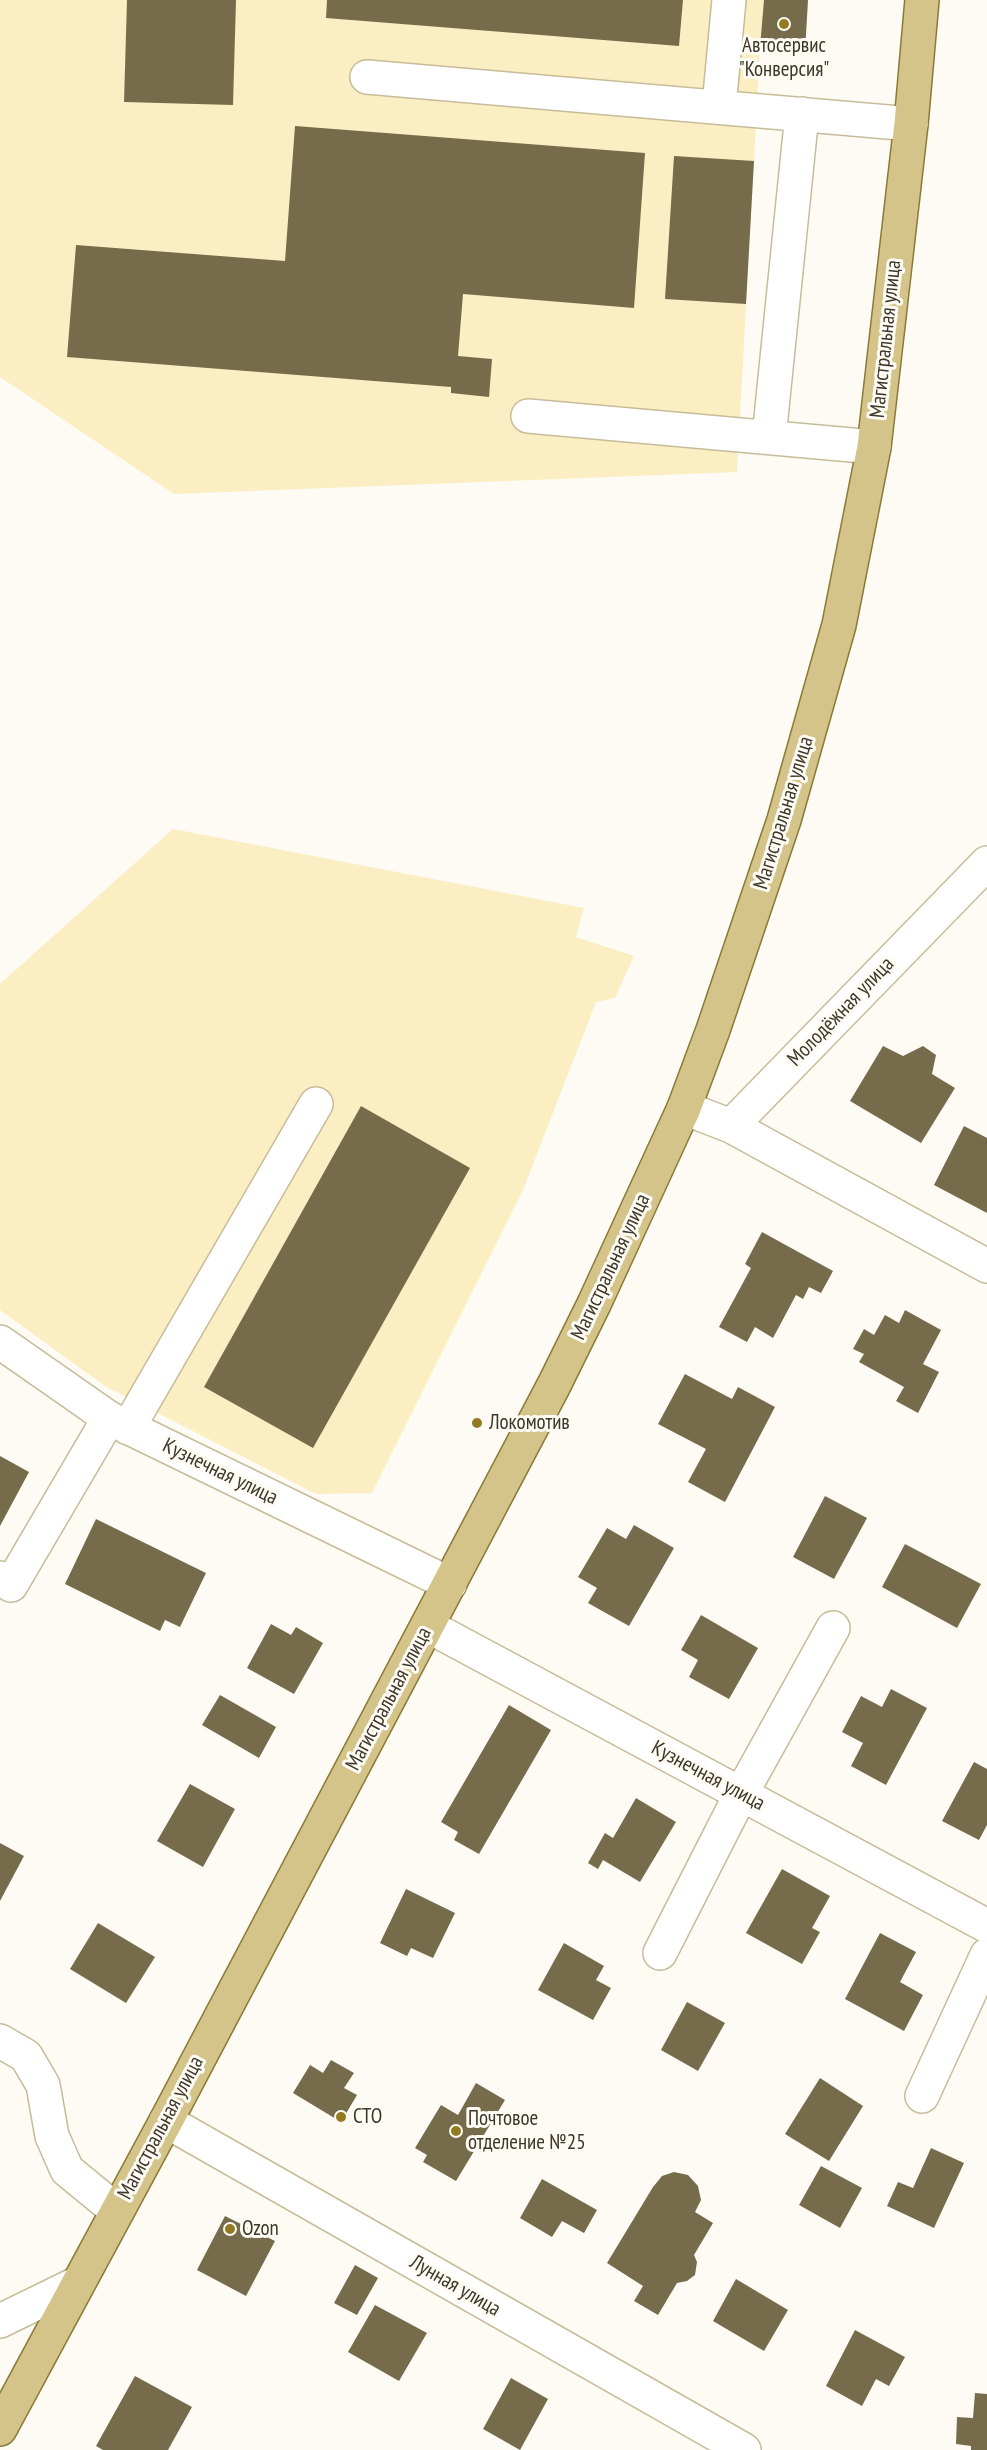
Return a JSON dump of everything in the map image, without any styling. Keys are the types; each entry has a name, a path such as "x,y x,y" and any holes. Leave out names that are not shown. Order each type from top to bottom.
{"main road":[{"name":"Магистральная улица","path":"0,2429 166,2121 575,1344 684,1108 713,1030 784,820 839,625 874,447 911,124 922,0"}],"street":[{"path":"719,106 729,0"},
{"path":"367,76 911,124"},
{"path":"769,438 802,114"},
{"path":"528,416 874,447"},
{"name":"Молодёжная улица","path":"731,1126 987,863"},
{"path":"0,1578 11,1585 118,1423 316,1104"},
{"path":"684,1108 731,1126 987,1266"},
{"name":"Кузнечная улица","path":"0,1342 118,1423 450,1584"},
{"name":"Кузнечная улица","path":"428,1626 987,1926"},
{"path":"660,1953 741,1794 833,1628"},
{"path":"922,2096 987,1955"},
{"path":"0,2041 26,2056 43,2085 52,2136 67,2170 117,2211"},
{"name":"Лунная улица","path":"166,2121 744,2450"},
{"path":"0,2321 78,2283"}],"shaded area":[{"path":"0,0 808,0 805,51 760,48 737,472 174,494 0,377"},
{"path":"173,829 584,908 576,937 634,956 615,998 596,1002 523,1190 372,1493 316,1494 105,1386 0,1310 0,984"}],"building":[{"path":"127,0 236,0 233,105 124,102"},
{"path":"327,0 683,0 679,46 326,18"},
{"name":"Автосервис \"Конверсия\"","path":"764,0 808,0 805,51 760,47"},
{"path":"295,126 645,153 634,308 463,294 458,356 492,359 489,397 451,393 451,387 67,357 76,245 285,261"},
{"path":"674,156 754,161 746,304 665,299"},
{"path":"883,1046 903,1056 923,1046 936,1055 932,1074 955,1088 921,1143 850,1101"},
{"path":"361,1106 470,1168 313,1448 204,1387"},
{"path":"964,1126 987,1138 987,1213 934,1185"},
{"path":"762,1232 833,1271 821,1293 809,1287 803,1299 796,1295 773,1338 755,1327 747,1342 719,1327 751,1268 745,1264"},
{"path":"905,1310 941,1330 923,1364 939,1372 918,1413 896,1401 904,1387 859,1362 864,1354 853,1349 864,1329 874,1335 885,1315 899,1323"},
{"path":"685,1374 732,1399 738,1387 775,1407 725,1502 688,1482 706,1449 658,1424"},
{"path":"0,1456 29,1472 0,1526"},
{"path":"825,1496 867,1518 834,1579 793,1557"},
{"path":"96,1519 206,1573 180,1627 165,1620 160,1631 65,1584"},
{"path":"634,1525 674,1548 629,1626 588,1603 597,1588 578,1577 607,1528 626,1539"},
{"path":"905,1544 981,1584 957,1628 882,1587"},
{"path":"701,1615 758,1648 729,1699 689,1677 698,1660 681,1650"},
{"path":"271,1624 291,1635 296,1627 323,1643 294,1694 247,1668"},
{"path":"891,1689 927,1708 886,1785 851,1766 863,1743 842,1732 861,1696 882,1707"},
{"path":"220,1695 276,1727 259,1758 202,1725"},
{"path":"509,1705 551,1730 479,1854 454,1840 458,1832 441,1822"},
{"path":"974,1762 987,1769 987,1825 979,1840 942,1821"},
{"path":"190,1784 235,1809 203,1867 157,1841"},
{"path":"636,1798 676,1822 640,1882 603,1860 598,1869 588,1863 605,1833 613,1838"},
{"path":"0,1843 24,1856 0,1901"},
{"path":"782,1869 830,1896 812,1928 820,1932 802,1964 746,1933"},
{"path":"406,1889 455,1913 433,1958 411,1948 407,1956 380,1943"},
{"path":"98,1923 155,1957 126,2003 70,1969"},
{"path":"880,1933 916,1952 900,1982 923,1995 904,2031 845,1999"},
{"path":"564,1943 604,1966 596,1980 611,1988 593,2020 538,1990"},
{"path":"687,2002 725,2023 698,2071 661,2050"},
{"path":"331,2060 354,2073 344,2088 357,2095 341,2122 293,2093 310,2065 323,2073"},
{"path":"820,2078 863,2106 829,2161 785,2134"},
{"name":"Почтовое отделение №25","path":"476,2083 505,2100 456,2181 423,2162 427,2155 415,2148 441,2105 458,2115"},
{"path":"931,2148 964,2163 934,2228 887,2206 898,2182 913,2188"},
{"path":"821,2166 862,2188 840,2228 799,2205"},
{"path":"674,2172 688,2175 698,2186 701,2200 695,2212 713,2223 694,2255 697,2262 695,2275 687,2281 677,2283 658,2315 634,2301 643,2286 607,2263 653,2187 662,2176"},
{"path":"542,2179 597,2210 584,2233 562,2221 552,2237 520,2218"},
{"path":"225,2216 275,2241 246,2296 197,2270"},
{"path":"355,2265 378,2278 357,2315 334,2303"},
{"path":"736,2279 788,2310 764,2351 713,2321"},
{"path":"375,2305 427,2333 399,2381 348,2352"},
{"path":"855,2330 905,2357 889,2386 876,2379 862,2406 826,2386"},
{"path":"135,2376 192,2407 168,2450 103,2450 96,2446"},
{"path":"511,2378 548,2399 520,2450 483,2429"},
{"path":"975,2393 987,2394 987,2450 971,2450 971,2446 956,2444 957,2417 973,2418"}],"place":[{"name":"Автосервис \"Конверсия\"","path":"784,24"},
{"name":"Локомотив","path":"477,1423"},
{"name":"СТО","path":"341,2117"},
{"name":"Почтовое отделение №25","path":"456,2131"},
{"name":"Ozon","path":"230,2229"}]}
